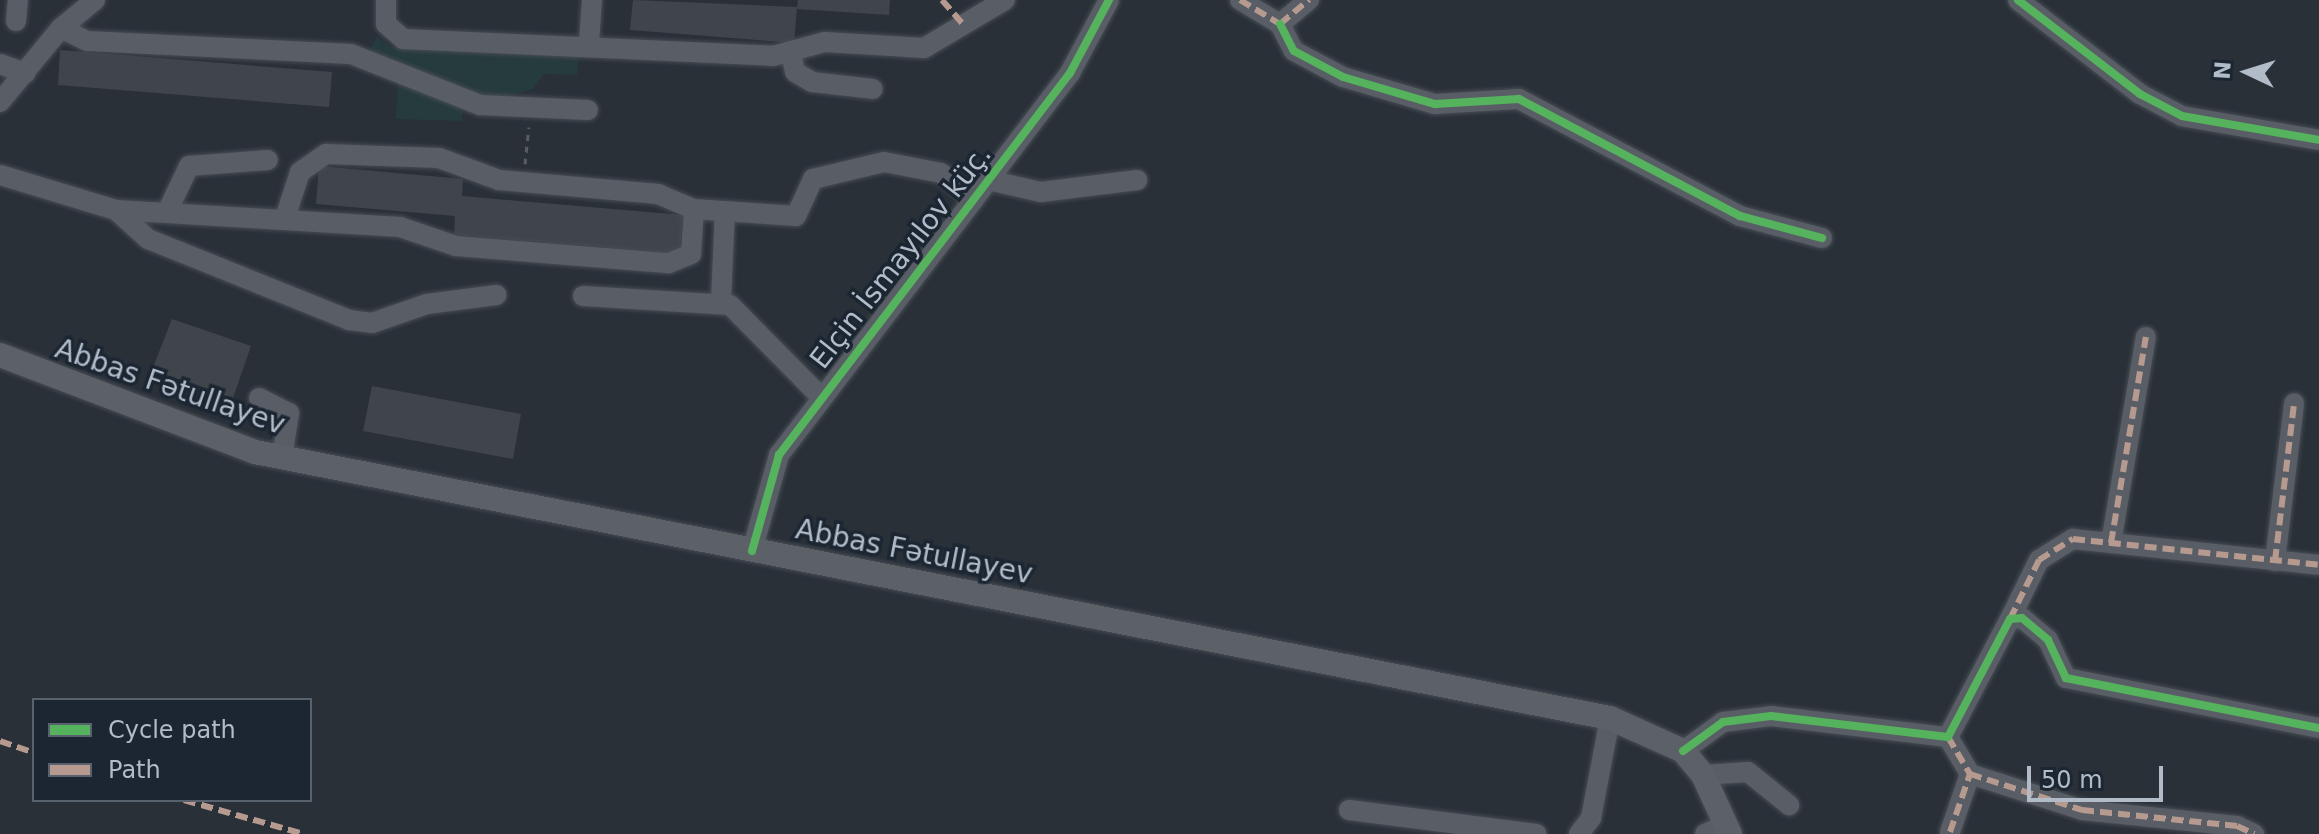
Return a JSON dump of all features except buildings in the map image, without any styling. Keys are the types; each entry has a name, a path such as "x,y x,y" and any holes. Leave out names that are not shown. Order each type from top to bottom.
{"main road":[{"name":"Abbas Fətullayev","path":"0,355 211,439 282,458 1610,718 1683,751 1703,775 1720,831"}],"street":[{"path":"16,21 18,0"},
{"path":"0,102 61,28 95,0"},
{"path":"386,0 386,24 394,37 589,42 791,54 825,42 924,48 1005,0"},
{"path":"589,42 592,0"},
{"name":"Elçin İsmayılov küç.","path":"752,551 779,455 1070,73 1109,0"},
{"path":"1240,0 1280,24 1294,51 1343,77 1435,104 1519,99 1740,216 1822,238"},
{"path":"1280,24 1309,0"},
{"path":"2018,0 2127,85 2182,116 2319,140"},
{"path":"61,28 87,41 351,54 480,105 588,110"},
{"path":"791,54 804,79 873,89"},
{"path":"0,64 25,73"},
{"path":"285,218 300,172 326,154 439,158 523,183 658,194 694,209 800,215 813,179 875,162 941,173 974,199"},
{"path":"168,210 189,166 268,160"},
{"path":"0,175 116,210 168,210 415,230 456,246 678,263 691,254 694,209"},
{"path":"988,180 1041,192 1137,180"},
{"path":"116,210 148,239 349,320 372,323 427,304 496,295"},
{"path":"721,301 725,211"},
{"path":"583,296 721,301 752,321 790,371 821,397"},
{"path":"2111,543 2146,337"},
{"path":"259,398 289,413 282,458"},
{"path":"2275,561 2294,403"},
{"path":"1948,737 2039,560 2059,544 2111,543 2319,565"},
{"path":"2010,619 2033,622 2066,678 2319,728"},
{"path":"1683,751 1723,722 1771,716 1948,737"},
{"path":"1579,834 1591,818 1610,718"},
{"path":"1948,737 1970,774 2082,810 2237,826 2254,834"},
{"path":"1703,775 1748,772 1789,805"},
{"path":"1950,832 1970,774"},
{"path":"1349,810 1536,834"}],"path":[{"path":"523,183 531,106"}],"green space":[{"path":"377,37 391,47 579,51 577,75 544,74 533,89 494,100 369,51"},
{"path":"398,83 462,110 462,121 396,119"}],"marked path":[{"path":"942,0 965,26"},
{"path":"1240,0 1280,24 1309,0"},
{"path":"2111,543 2146,337"},
{"path":"2275,561 2294,403"},
{"path":"2010,619 2039,560 2073,539 2319,565"},
{"path":"1948,737 1970,774 2082,810 2237,826 2254,834"},
{"path":"0,741 32,752"},
{"path":"1950,832 1970,774"},
{"path":"191,802 303,834"}],"cycle path":[{"path":"752,551 779,455 1070,73 1109,0"},
{"path":"2018,0 2140,94 2182,116 2319,140"},
{"path":"1280,24 1294,51 1343,77 1435,104 1519,99 1740,216 1822,238"},
{"path":"1683,751 1723,722 1771,716 1948,737 2010,619 2022,618 2048,640 2066,678 2319,728"}]}
